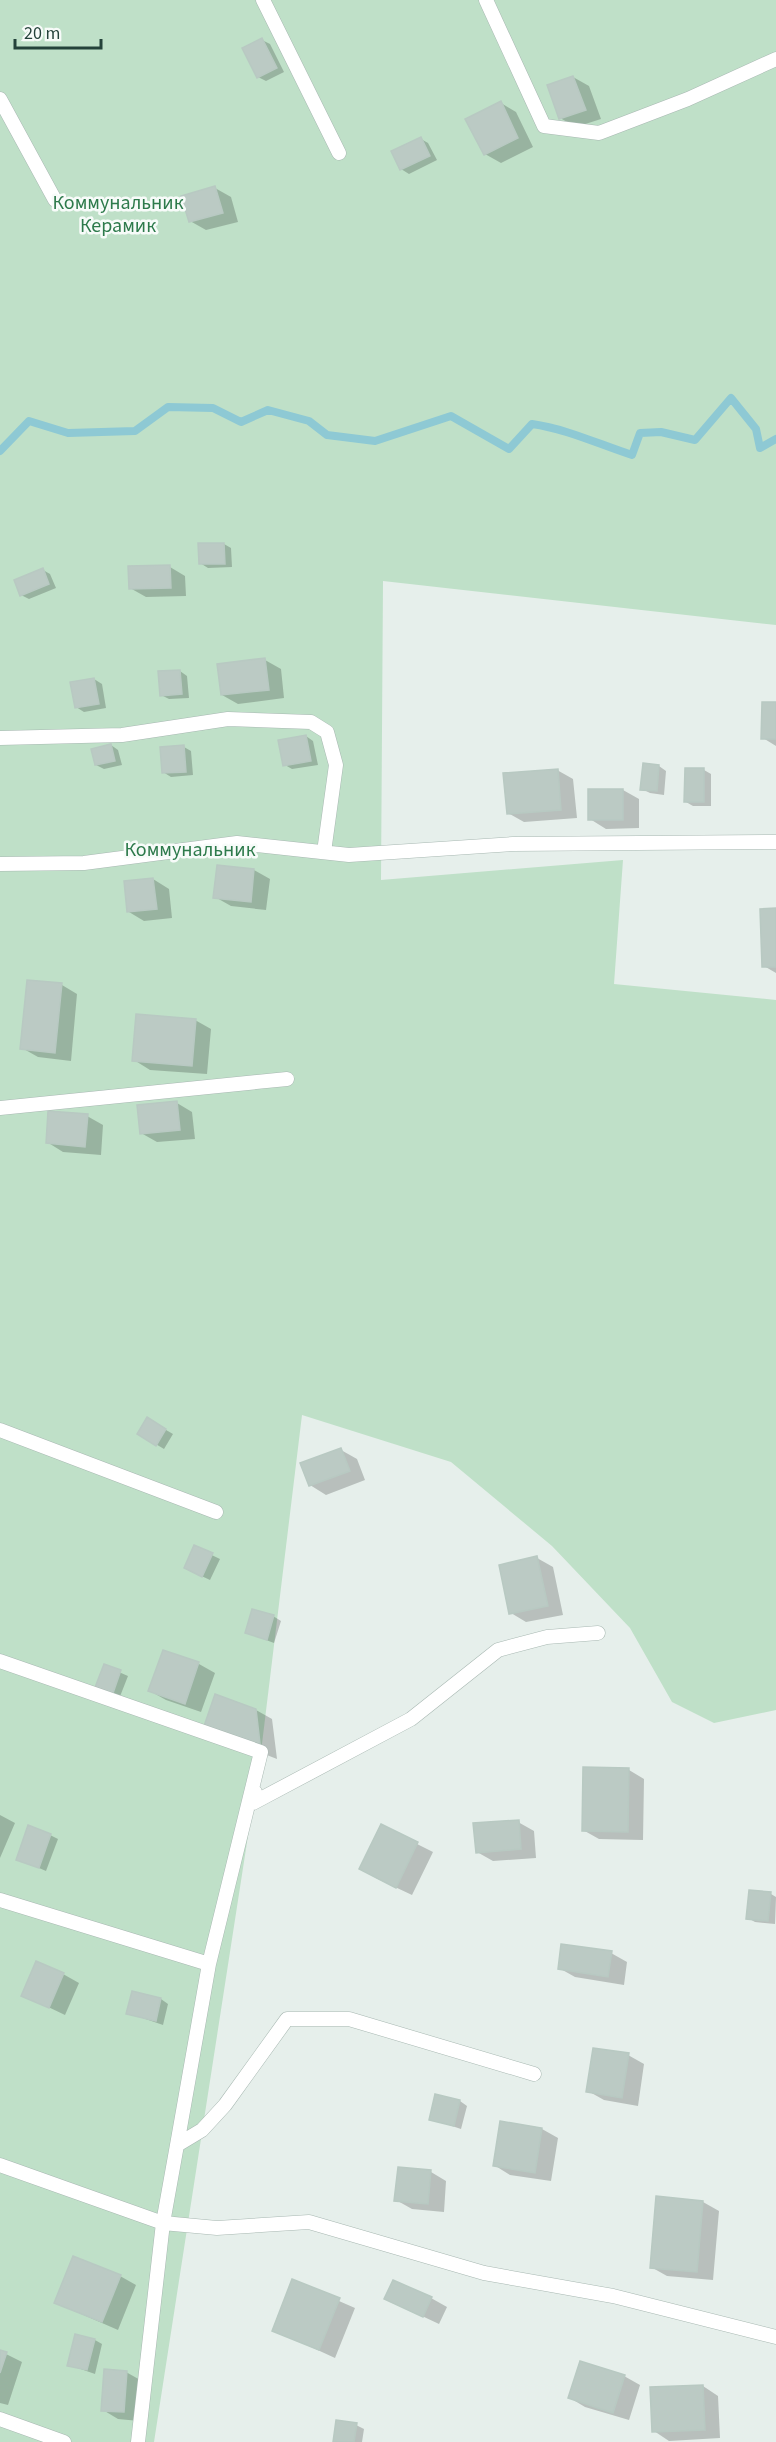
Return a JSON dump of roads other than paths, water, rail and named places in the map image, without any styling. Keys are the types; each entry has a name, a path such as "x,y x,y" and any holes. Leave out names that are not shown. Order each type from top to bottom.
{"lane":[{"path":"263,0 339,153"},
{"path":"486,0 544,126 599,133 688,99 776,59"},
{"path":"0,99 55,200"},
{"path":"0,738 122,735 228,719 311,722 327,732 336,765 324,852"},
{"path":"0,864 84,863 237,843 349,855 513,844 776,842"},
{"path":"0,1108 287,1079"},
{"path":"0,1430 216,1512"},
{"path":"261,1752 253,1803 411,1719 498,1650 547,1636 598,1633"},
{"path":"0,1661 261,1752"},
{"path":"138,2442 163,2223 209,1964 261,1752"},
{"path":"0,1900 209,1964"},
{"path":"177,2145 202,2130 225,2105 287,2019 349,2019 534,2074"},
{"path":"0,2165 163,2223 218,2228 309,2222 484,2273 613,2296 776,2337"},
{"path":"0,2419 64,2442"}],"waterway":[{"path":"0,451 29,421 68,433 135,431 168,407 213,408 241,422 268,410 309,421 327,435 375,441 451,416 509,449 532,424 570,433 632,455 640,433 661,432 695,440 731,398 756,429 760,448 776,439"}],"park label":[{"name":"Коммунальник Керамик","path":"118,214"},
{"name":"Коммунальник","path":"190,849"}]}
